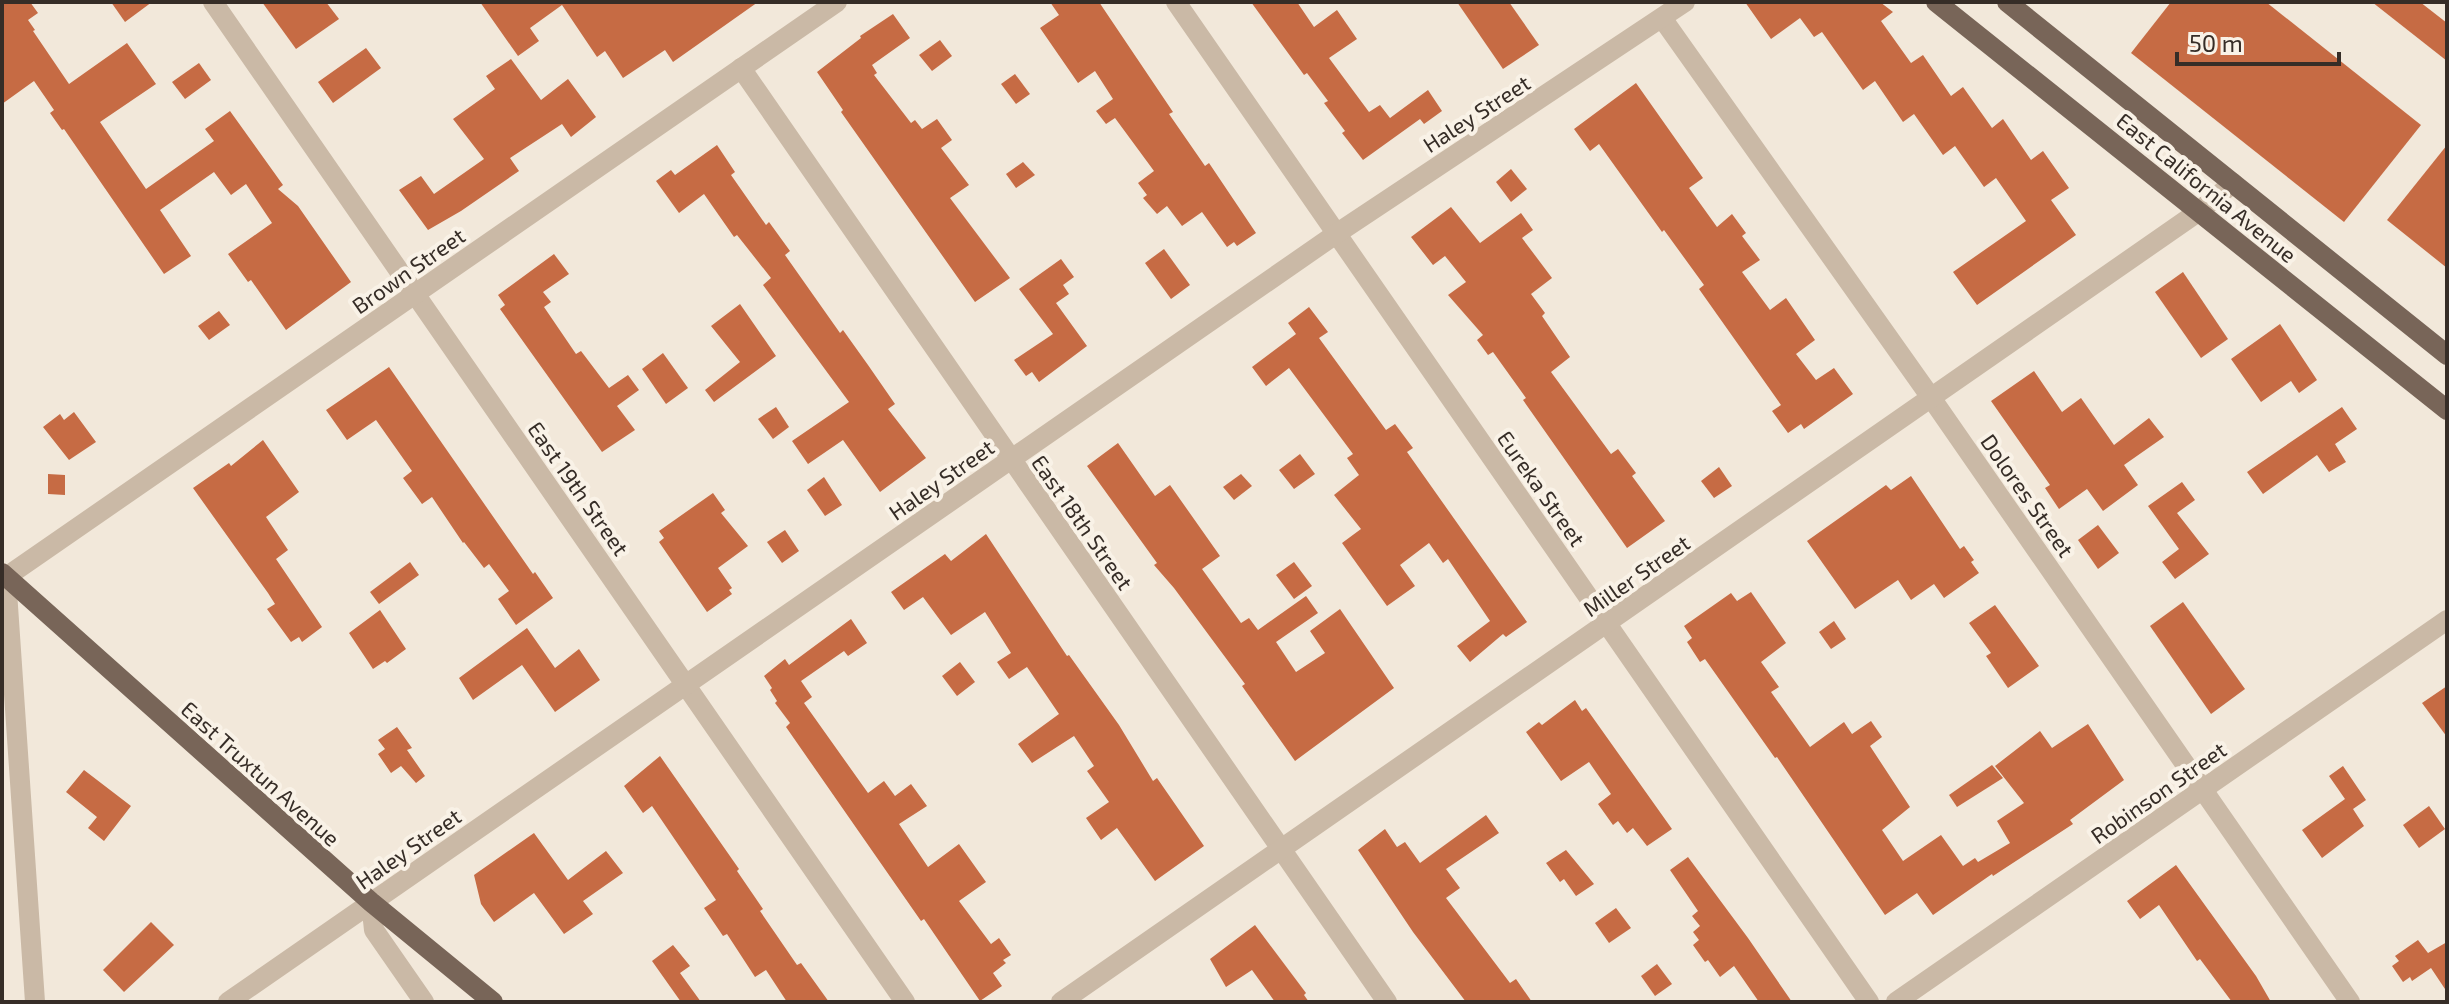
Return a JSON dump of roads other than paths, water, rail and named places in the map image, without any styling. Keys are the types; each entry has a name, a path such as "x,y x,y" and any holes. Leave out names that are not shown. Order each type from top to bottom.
{"main road":[{"name":"East California Avenue","path":"1936,2 2447,410"},
{"name":"East California Avenue","path":"2007,2 2447,355"},
{"name":"East Truxtun Avenue","path":"4,575 371,902 493,1002"}],"street":[{"name":"East 19th Street","path":"213,2 905,1002"},
{"name":"Brown Street","path":"4,575 837,2"},
{"name":"Eureka Street","path":"1176,2 1869,1002"},
{"name":"Haley Street","path":"228,1002 1336,234 1685,2"},
{"name":"Dolores Street","path":"1662,18 1932,399 2350,1002"},
{"name":"East 18th Street","path":"741,68 1387,1002"},
{"name":"Miller Street","path":"1061,1002 1932,399 2198,212 2233,183"},
{"path":"4,575 35,1002"},
{"name":"Robinson Street","path":"1896,1002 2447,620"},
{"path":"371,902 374,930 424,1002"}]}
